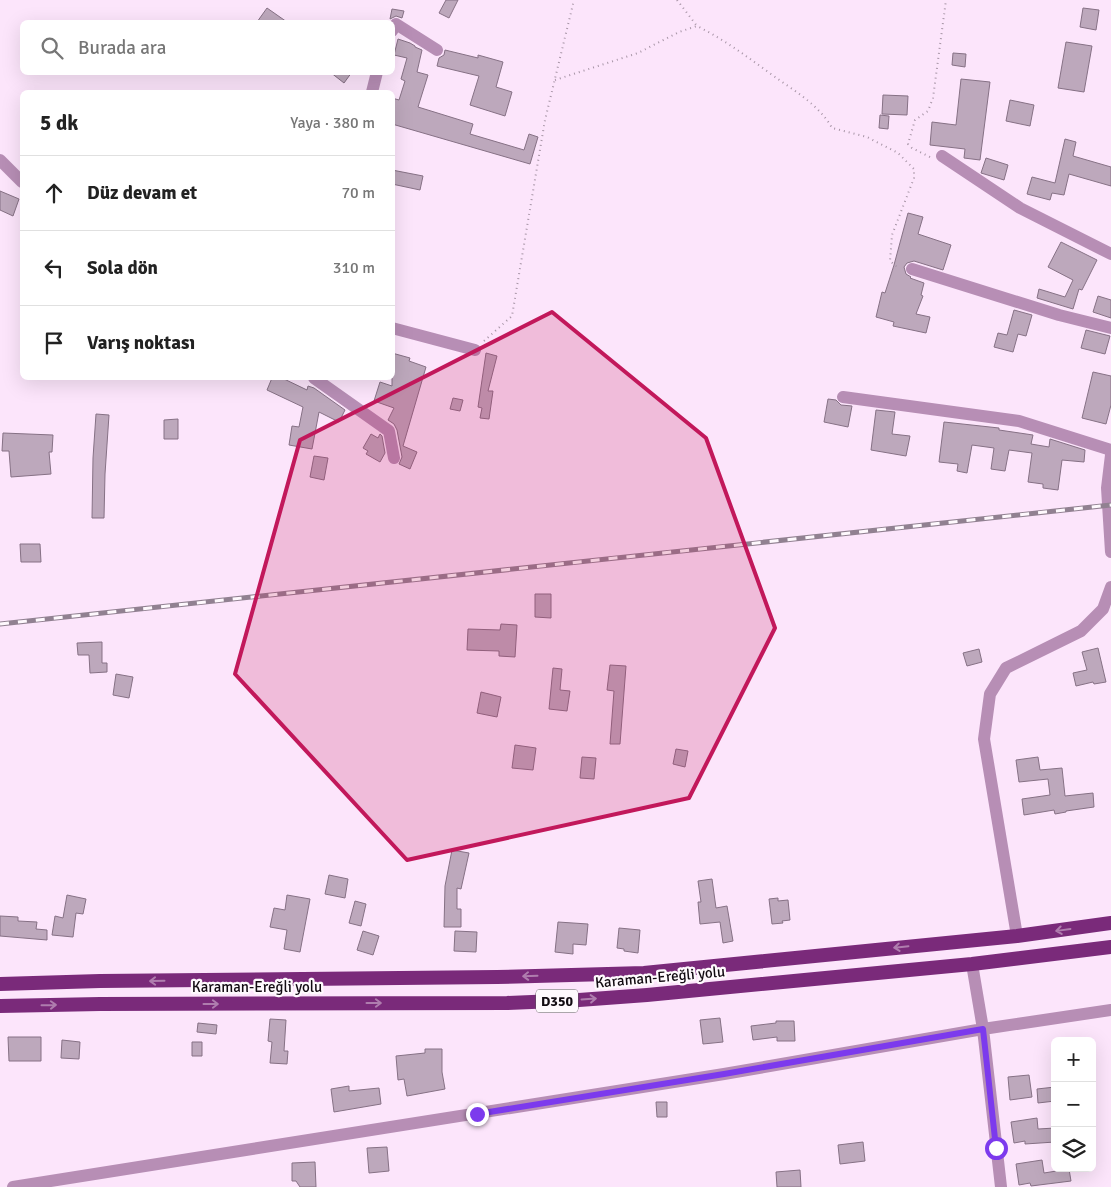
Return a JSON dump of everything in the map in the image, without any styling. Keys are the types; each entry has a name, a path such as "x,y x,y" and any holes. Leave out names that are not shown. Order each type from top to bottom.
{"highway":[{"name":"Karaman-Ereğli yolu","path":"0,984 100,981 497,978 644,973 1017,936 1111,923"},
{"name":"Karaman-Ereğli yolu","path":"0,1006 516,1003 647,995 972,964 1111,947"}],"street":[{"path":"395,26 396,24 437,50"},
{"path":"373,90 377,75"},
{"path":"942,156 1020,208 1111,254"},
{"path":"0,160 20,180"},
{"path":"912,269 1059,315 1111,328"},
{"path":"395,329 475,350"},
{"path":"317,380 389,431 394,458"},
{"path":"843,397 1019,421 1111,450"},
{"path":"1111,455 1107,488 1111,552"},
{"path":"1017,936 984,739 990,694 1006,668 1081,632 1103,609 1111,587"},
{"path":"972,964 983,1029 1001,1187"},
{"path":"13,1187 724,1074 983,1029 1111,1010"}],"path":[{"path":"475,350 512,316 545,120 574,0"},
{"path":"677,0 697,26 722,39 794,91 827,118 832,128 867,137 898,153 914,168 914,178 892,235 890,261 896,266 912,269"},
{"path":"942,156 930,157 908,144 915,120 928,111 933,98 946,0"},
{"path":"555,80 638,53 678,32 697,26"}],"highlighted area":[{"path":"552,312 706,438 775,628 689,798 407,860 235,674 300,440"}],"building":[{"path":"446,0 458,0 449,18 439,13"},
{"path":"267,8 284,20 258,20"},
{"path":"1083,8 1099,10 1096,30 1080,27"},
{"path":"392,9 404,11 402,18 396,16 390,19"},
{"path":"398,39 422,50 417,72 428,75 418,107 473,124 470,134 524,150 529,134 538,137 530,164 395,125 395,99 399,100 405,81 401,79 407,58 395,55"},
{"path":"1066,42 1092,46 1084,92 1058,88"},
{"path":"445,50 478,58 478,55 503,62 496,87 512,92 505,116 470,105 479,76 437,66 439,58 444,55"},
{"path":"953,53 966,54 965,67 952,65"},
{"path":"334,75 350,75 344,83"},
{"path":"961,79 990,82 980,160 964,158 965,149 930,145 932,122 956,125"},
{"path":"883,95 908,96 907,115 882,114"},
{"path":"1010,100 1034,105 1030,126 1006,121"},
{"path":"880,115 889,116 888,129 879,128"},
{"path":"1065,139 1076,142 1073,156 1111,167 1111,186 1069,174 1064,195 1052,193 1050,200 1027,194 1032,177 1055,183"},
{"path":"986,158 1008,165 1004,180 981,173"},
{"path":"395,171 423,176 420,190 395,185"},
{"path":"0,191 19,199 13,216 0,210"},
{"path":"908,213 923,217 918,234 951,245 943,270 914,261 907,263 904,267 906,274 910,278 924,283 921,295 923,296 916,314 930,317 926,333 893,326 894,322 876,317 882,292 885,293 894,265"},
{"path":"1061,242 1097,260 1082,290 1079,289 1073,309 1037,298 1039,289 1065,297 1073,280 1048,267"},
{"path":"1098,296 1111,300 1111,318 1093,312"},
{"path":"1014,310 1032,315 1026,336 1018,334 1013,352 994,347 998,333 1007,335"},
{"path":"1086,330 1110,336 1105,354 1081,348"},
{"path":"486,353 497,356 488,391 493,391 489,419 480,418 482,408 478,407"},
{"path":"395,354 410,358 409,361 426,367 403,446 417,452 410,469 399,464 402,457 397,430 394,424 388,420 394,408 374,401 380,382 392,386 392,380 395,380"},
{"path":"1093,372 1111,376 1111,405 1106,424 1082,418"},
{"path":"271,380 286,380 307,390 308,386 314,388 345,410 339,422 319,412 312,449 289,445 292,426 299,427 303,407 267,390"},
{"path":"453,398 463,400 460,411 450,409"},
{"path":"828,399 836,400 841,405 852,406 848,427 824,422"},
{"path":"876,410 895,412 892,434 910,436 906,456 871,450"},
{"path":"96,414 109,415 104,518 92,518"},
{"path":"178,419 178,439 164,439 164,420"},
{"path":"944,422 999,428 999,430 1033,435 1031,444 1049,447 1050,439 1085,450 1084,462 1062,460 1058,490 1043,488 1043,484 1028,482 1032,453 1009,450 1005,471 991,469 994,448 972,445 967,473 957,471 958,464 939,462"},
{"path":"3,433 53,435 52,452 49,452 51,474 11,477 9,451 2,451"},
{"path":"371,434 378,438 380,434 382,436 385,453 380,462 366,454 368,451 363,448"},
{"path":"314,456 328,458 324,480 310,477"},
{"path":"20,544 40,544 41,562 21,562"},
{"path":"535,594 551,594 551,618 535,617"},
{"path":"501,624 517,625 515,657 499,656 499,651 467,650 468,629 500,630"},
{"path":"102,642 102,663 107,663 107,672 90,673 89,655 78,655 77,643"},
{"path":"1098,648 1106,682 1094,684 1093,682 1076,686 1073,673 1087,670 1082,652"},
{"path":"979,649 982,662 967,666 963,653"},
{"path":"610,665 626,666 620,744 610,744 614,691 607,690"},
{"path":"553,668 562,669 560,690 570,691 567,711 549,709"},
{"path":"116,674 133,677 129,698 113,695"},
{"path":"481,692 501,697 497,717 477,713"},
{"path":"515,745 536,748 533,770 512,768"},
{"path":"676,749 688,751 685,767 673,764"},
{"path":"582,757 596,758 594,779 580,778"},
{"path":"1038,757 1040,770 1062,768 1065,796 1093,793 1094,807 1055,814 1054,810 1024,815 1022,799 1050,795 1048,779 1019,782 1016,760"},
{"path":"452,850 469,853 461,889 457,888 457,909 461,909 461,927 444,927 445,886"},
{"path":"329,875 348,879 345,898 325,894"},
{"path":"712,879 716,908 727,906 733,941 723,943 720,922 700,924 698,902 701,902 698,881"},
{"path":"67,895 86,899 83,914 76,913 73,937 52,935 55,916 63,918"},
{"path":"287,895 310,899 300,952 284,949 287,930 270,927 274,908 285,910"},
{"path":"778,898 778,901 788,900 790,920 772,924 769,899"},
{"path":"355,901 366,904 361,926 349,923"},
{"path":"0,916 18,917 18,921 37,922 36,929 47,930 47,940 0,936"},
{"path":"558,922 588,924 586,945 573,944 573,954 555,952"},
{"path":"619,928 640,930 638,953 617,948"},
{"path":"363,931 379,936 373,955 357,950"},
{"path":"455,931 477,932 476,952 454,951"},
{"path":"720,1018 723,1042 703,1044 700,1020"},
{"path":"270,1019 286,1020 284,1051 288,1051 287,1064 270,1063 272,1042 268,1041"},
{"path":"776,1021 794,1021 795,1041 777,1041 777,1037 753,1040 751,1026 776,1023"},
{"path":"198,1023 217,1025 216,1034 197,1032"},
{"path":"8,1037 41,1037 41,1061 9,1061"},
{"path":"62,1040 80,1042 79,1059 61,1058"},
{"path":"192,1042 202,1042 202,1056 192,1056"},
{"path":"425,1049 442,1049 442,1072 445,1089 407,1096 404,1079 398,1080 396,1056 425,1053"},
{"path":"1029,1075 1032,1097 1010,1100 1008,1077"},
{"path":"349,1086 349,1091 379,1088 381,1104 334,1112 331,1089"},
{"path":"1051,1087 1051,1101 1038,1103 1037,1089"},
{"path":"656,1102 667,1102 667,1117 657,1117"},
{"path":"1037,1118 1038,1129 1051,1128 1051,1142 1025,1144 1025,1141 1014,1143 1011,1122"},
{"path":"863,1142 865,1161 840,1164 838,1145"},
{"path":"387,1147 389,1171 369,1173 367,1148"},
{"path":"1042,1160 1044,1173 1070,1172 1071,1181 1031,1186 1030,1183 1019,1185 1016,1164"},
{"path":"315,1162 316,1187 300,1187 296,1181 292,1181 292,1163"},
{"path":"800,1170 801,1187 777,1187 776,1172"}],"railway":[{"path":"0,624 1111,505"}],"route":[{"path":"477,1114 983,1029 996,1148"}]}
